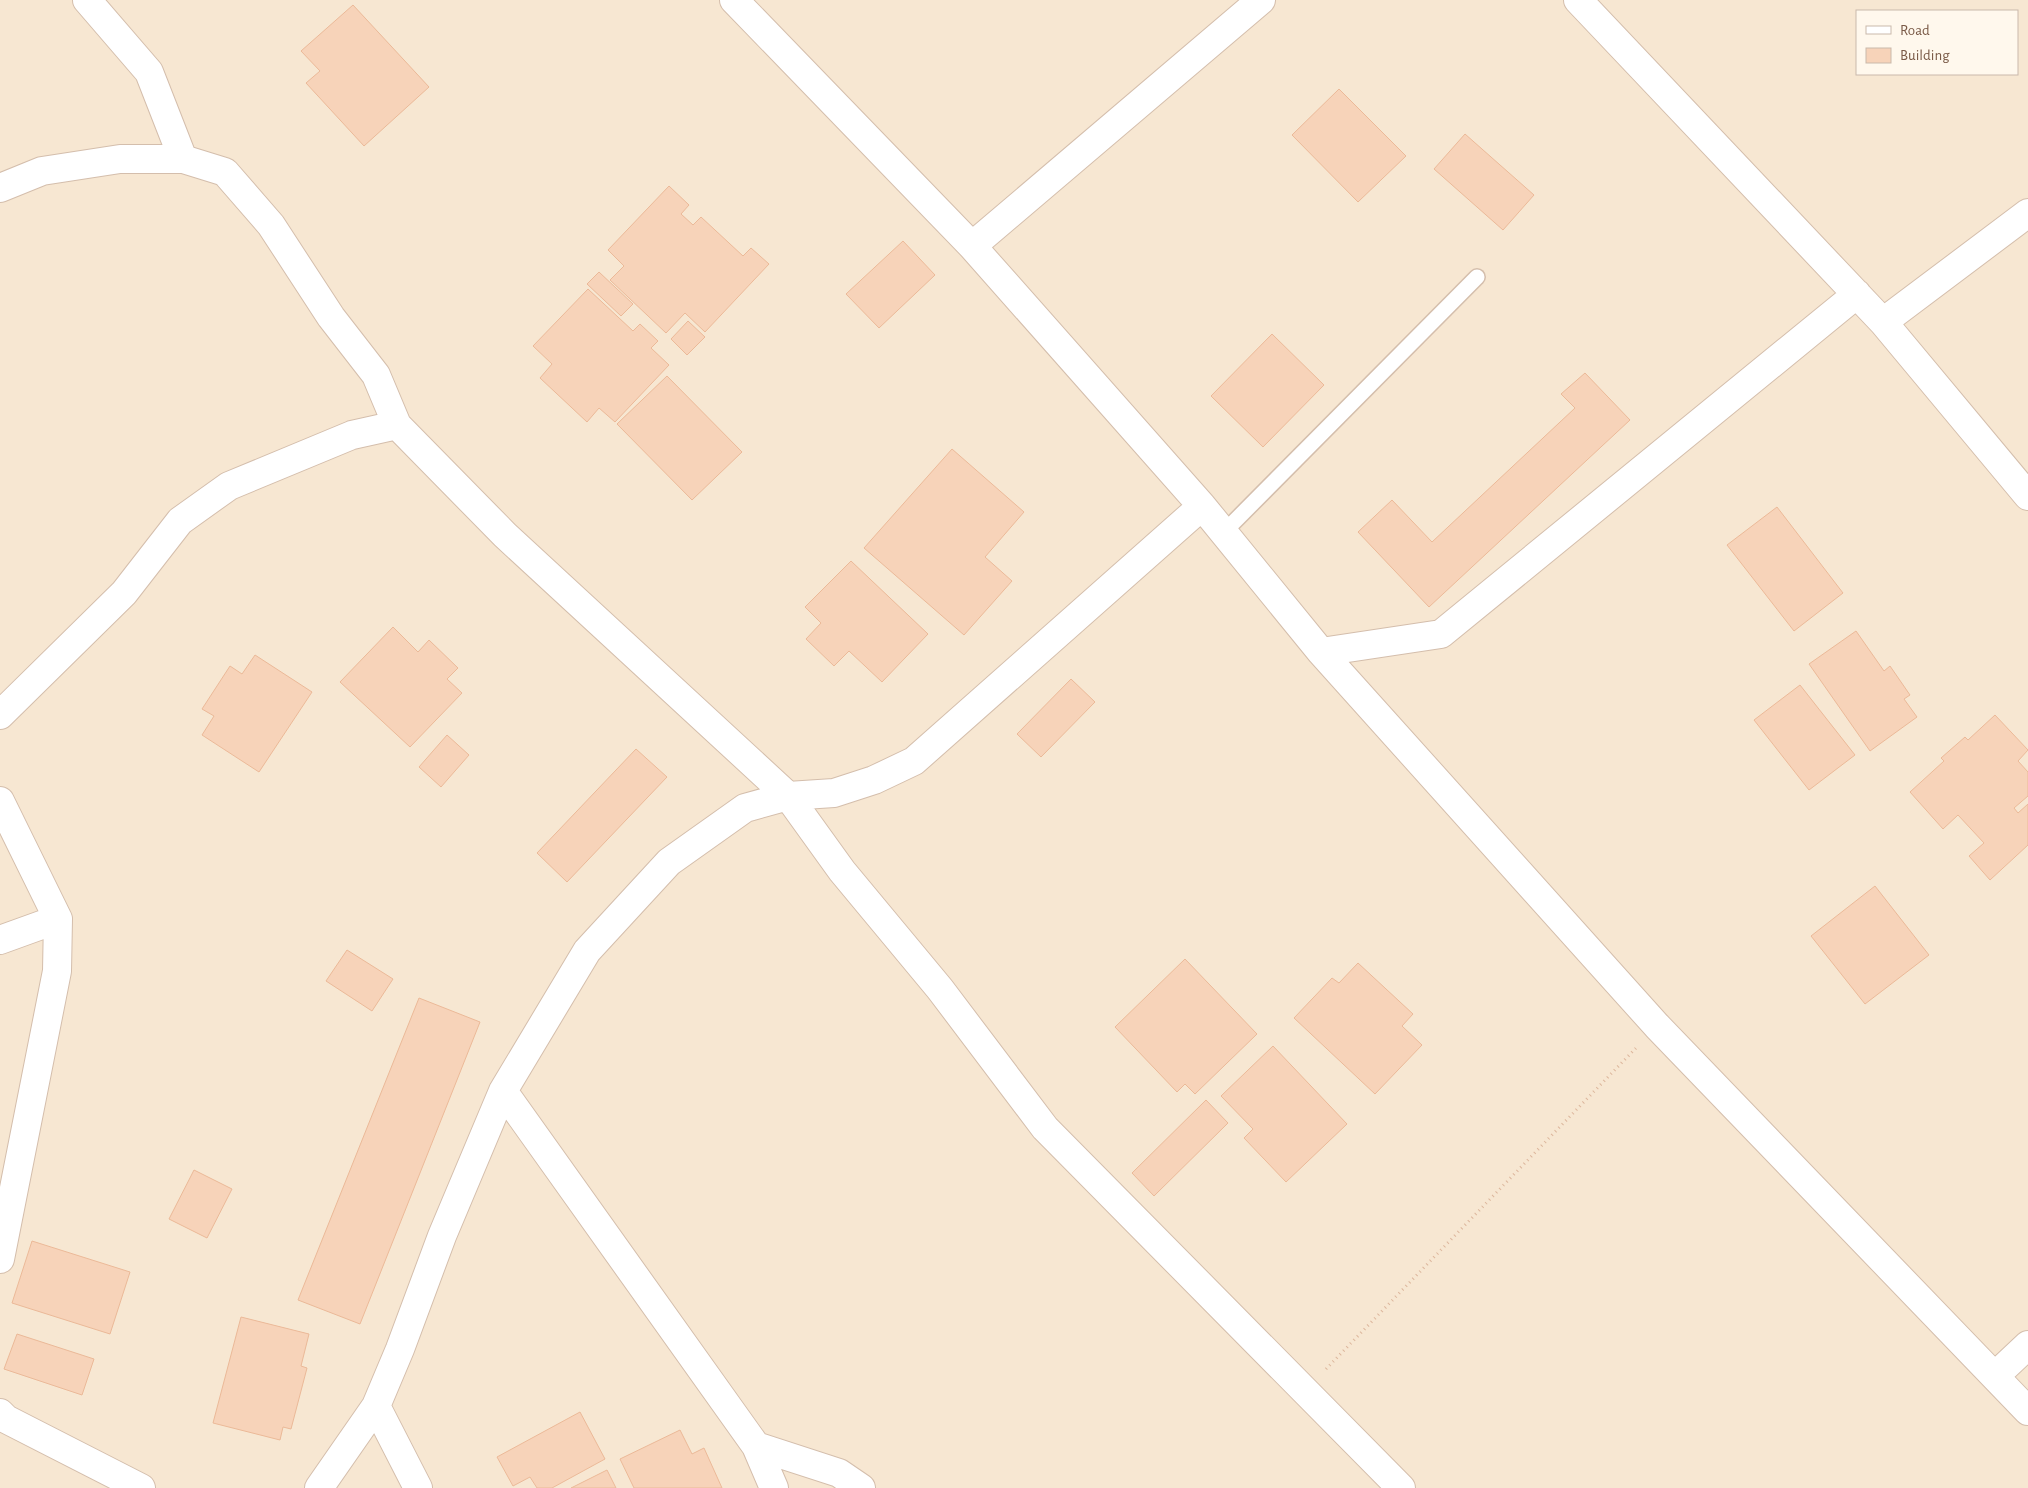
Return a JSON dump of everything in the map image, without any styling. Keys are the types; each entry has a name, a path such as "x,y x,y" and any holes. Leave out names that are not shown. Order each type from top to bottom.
{"street":[{"path":"87,0 149,72 183,159"},
{"path":"734,0 972,246 1202,506 1321,652 1658,1026 2028,1411"},
{"path":"972,246 1260,0"},
{"path":"1578,0 1883,322 2028,496"},
{"path":"0,188 42,171 120,159 183,159 225,172 270,225 331,318 376,375 398,425 505,535 788,796 842,871 940,989 1045,1128 1401,1488"},
{"path":"1883,322 2028,213"},
{"path":"1321,652 1441,634 1856,294"},
{"path":"0,715 124,593 180,521 229,486 352,435 398,425"},
{"path":"319,1488 376,1406 400,1349 442,1236 503,1091 587,951 670,862 745,808 788,796 834,793 874,780 914,762 1202,506"},
{"path":"0,801 58,919 57,972 2,1246"},
{"path":"0,940 58,919"},
{"path":"503,1091 756,1446 774,1488"},
{"path":"1995,1376 2028,1345"},
{"path":"376,1406 418,1488"},
{"path":"0,1413 6,1419 141,1488"},
{"path":"756,1446 838,1473 861,1488"}],"lane":[{"path":"1224,532 1477,277"}],"path":[{"path":"1306,1391 1658,1026"}],"shaded area":[{"path":"0,0 2028,0 2028,1488 0,1488"}],"building":[{"path":"353,5 429,87 364,146 306,83 320,71 301,51"},
{"path":"1339,89 1406,156 1358,202 1292,135"},
{"path":"1465,134 1534,195 1503,230 1434,169"},
{"path":"669,186 689,205 681,214 693,225 701,217 743,256 751,248 769,264 705,332 685,313 666,333 610,280 624,266 608,250"},
{"path":"903,241 935,275 879,328 846,294"},
{"path":"599,272 633,304 621,316 587,284"},
{"path":"588,289 633,331 640,324 658,341 651,348 669,365 615,422 599,408 587,422 540,378 552,364 533,346"},
{"path":"688,321 705,337 687,355 671,339"},
{"path":"1272,334 1324,385 1263,447 1211,396"},
{"path":"1585,373 1630,420 1429,607 1358,532 1392,500 1432,542 1575,408 1561,394"},
{"path":"667,376 742,452 692,500 617,424"},
{"path":"952,449 1024,512 985,557 1012,581 964,635 864,548"},
{"path":"1777,507 1843,593 1794,631 1727,545"},
{"path":"851,561 928,634 882,682 849,651 834,666 806,639 821,623 805,607"},
{"path":"393,627 418,652 429,640 458,668 447,679 462,693 410,747 340,682"},
{"path":"1856,631 1884,671 1890,666 1910,695 1904,699 1917,717 1870,751 1809,664"},
{"path":"255,655 312,692 259,772 202,735 214,716 202,709 230,666 242,674"},
{"path":"1071,679 1095,702 1041,757 1017,734"},
{"path":"1800,685 1855,755 1809,790 1754,720"},
{"path":"1995,715 2028,750 2018,761 2028,772 2028,796 2014,808 2018,813 2028,804 2028,845 1990,880 1969,856 1984,843 1958,815 1943,829 1910,792 1944,761 1941,758 1965,737 1968,740"},
{"path":"447,735 469,755 441,787 419,767"},
{"path":"636,749 667,777 567,882 537,853"},
{"path":"1875,886 1929,955 1865,1004 1811,936"},
{"path":"347,950 393,979 372,1011 326,981"},
{"path":"1185,959 1257,1034 1195,1094 1185,1084 1177,1092 1115,1027"},
{"path":"1358,963 1413,1014 1402,1026 1422,1045 1375,1094 1294,1018 1332,978 1339,983"},
{"path":"419,998 480,1022 360,1324 298,1300"},
{"path":"1273,1046 1347,1124 1286,1182 1244,1138 1253,1129 1221,1096"},
{"path":"1206,1100 1228,1123 1154,1196 1132,1173"},
{"path":"194,1170 232,1189 207,1238 169,1219"},
{"path":"32,1241 130,1272 110,1334 12,1303"},
{"path":"241,1317 309,1334 301,1366 307,1368 291,1429 283,1427 280,1440 213,1423"},
{"path":"17,1334 94,1359 82,1395 4,1369"},
{"path":"580,1412 605,1459 552,1488 537,1488 530,1477 513,1486 497,1457"},
{"path":"680,1430 692,1454 704,1448 722,1488 634,1488 620,1459"},
{"path":"607,1470 616,1488 571,1488"}]}
